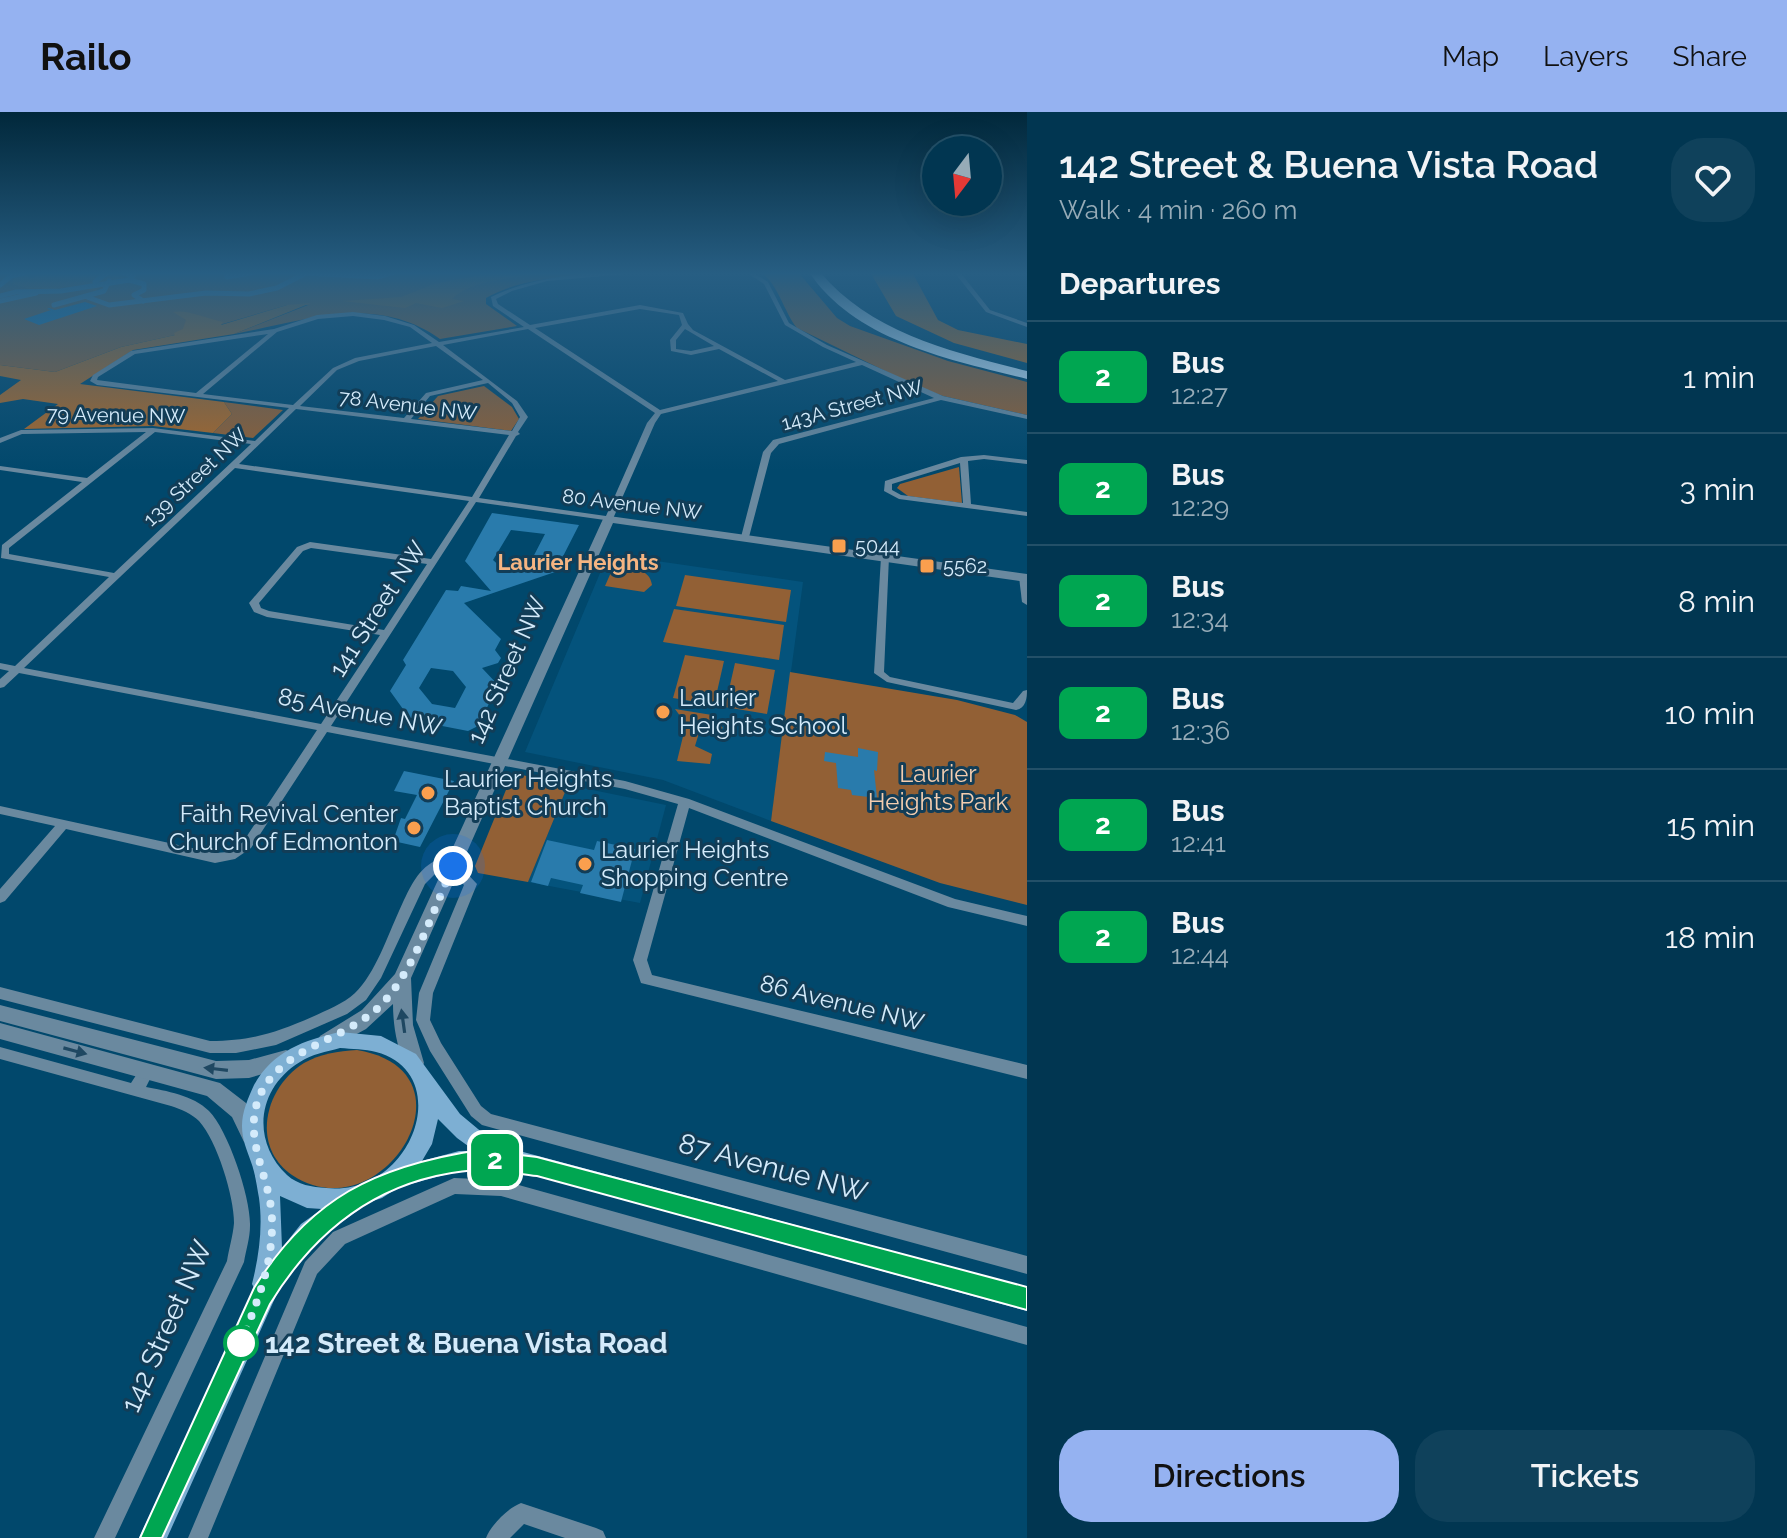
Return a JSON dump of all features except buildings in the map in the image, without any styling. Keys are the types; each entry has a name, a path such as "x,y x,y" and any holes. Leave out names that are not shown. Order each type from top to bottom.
{"highway":[{"path":"911,339 931,347 1027,372"},
{"path":"926,339 1027,372"}],"main road":[{"path":"253,1316 272,1241 270,1199 253,1142 253,1118 261,1094 274,1073 292,1057 313,1047 340,1040 367,1040 388,1046 414,1063 439,1107 473,1139 503,1156 1027,1299"},
{"path":"395,1180 415,1157 427,1131 430,1105 425,1082"},
{"path":"153,1538 253,1316 272,1279 296,1246 323,1220 369,1193 424,1168 459,1161 498,1160 537,1166"},
{"path":"262,1166 281,1185 306,1197 337,1200 369,1193"}],"street":[{"name":"78 Avenue NW","path":"224,339 133,352 93,379 97,383 196,396 516,434"},
{"path":"196,396 266,339"},
{"path":"432,339 489,381"},
{"name":"139 Street NW","path":"0,685 335,369 357,359 468,339"},
{"path":"545,339 659,412 862,363"},
{"path":"674,339 673,350 691,353 719,347"},
{"path":"706,339 784,382"},
{"path":"815,339 941,398 1027,417"},
{"path":"405,421 428,394 489,381"},
{"name":"141 Street NW","path":"64,824 215,858 231,856 247,845 516,434 524,417 515,402 489,381"},
{"name":"143A Street NW","path":"745,537 767,452 776,442 941,398"},
{"name":"142 Street NW","path":"313,1047 342,1034 367,1017 402,978 651,423 659,412"},
{"path":"116,576 4,556 5,547 153,430"},
{"name":"79 Avenue NW","path":"0,441 21,432 153,430 257,443"},
{"path":"1027,462 984,457 964,459 895,478 888,483 888,491 899,497 1027,514"},
{"path":"964,459 967,507"},
{"name":"80 Avenue NW","path":"233,465 1026,577"},
{"path":"0,468 90,481"},
{"path":"384,633 257,610 254,603 300,549 310,545 433,562"},
{"path":"885,557 879,673 887,679 1016,707 1027,693"},
{"path":"1026,577 1027,602"},
{"name":"85 Avenue NW","path":"0,666 625,785 685,802 953,904 1027,921"},
{"name":"86 Avenue NW","path":"685,802 640,960 646,979 1027,1072"},
{"path":"0,810 64,824 0,898"},
{"path":"0,993 210,1047 236,1047 276,1039 352,1004 374,978 420,881 435,866 453,866"},
{"name":"87 Avenue NW","path":"453,866 471,884 426,993 423,1020 429,1038 476,1111 487,1120 1027,1265"},
{"name":"142 Street NW","path":"402,978 403,1025 414,1063"},
{"path":"0,1013 216,1070 249,1069 292,1057"},
{"path":"0,1031 202,1085 223,1095 239,1110 253,1142"},
{"path":"0,1053 135,1091 147,1071"},
{"name":"142 Street NW","path":"104,1538 235,1262 243,1223 232,1178 215,1133 203,1115 178,1102 135,1091"},
{"path":"537,1166 545,1138"},
{"path":"198,1538 311,1268 339,1238 454,1186 501,1188 1027,1336"},
{"path":"496,1538 521,1513 596,1538"}],"shaded area":[{"path":"159,339 205,339 133,350 80,384 224,402 232,414 213,433 153,426 24,429 58,404 23,399 0,403 0,395 21,380 0,376 0,365 55,372 121,347"},
{"path":"944,339 1000,339 1027,344 1027,363"},
{"name":"Laurier Heights School","path":"608,554 803,582 771,821 663,780 525,752"},
{"path":"568,785 666,805 640,903 528,882"}],"green space":[{"path":"0,339 159,339 121,347 55,372 0,365"},
{"path":"819,339 885,339 948,361 1027,382 1027,415 943,396"},
{"path":"484,386 512,407 519,419 511,431 418,419 438,396"},
{"path":"224,402 283,410 253,438 213,433 232,414"},
{"path":"959,467 962,503 908,496 897,488 900,484"},
{"path":"621,568 645,573 652,585 644,592 605,586 612,570"},
{"path":"685,575 791,590 786,622 676,606"},
{"path":"674,609 784,625 779,660 663,642"},
{"path":"685,655 724,661 714,705 673,698"},
{"path":"735,663 775,670 767,714 725,707"},
{"name":"Laurier Heights Park","path":"790,672 957,700 1015,715 1027,722 1027,905 940,883 771,821"},
{"path":"675,709 712,715 723,728 710,735 699,733 695,746 712,754 710,764 677,761 686,724"},
{"path":"522,775 568,785 528,882 478,873 475,866 510,780"},
{"path":"357,1050 394,1064 413,1087 416,1115 406,1143 385,1167 358,1184 326,1188 292,1175 279,1163 267,1133 268,1117 280,1087 304,1063 316,1057"}],"bus line":[{"name":"2","path":"153,1538 262,1296 283,1262 309,1232 353,1200 424,1168 479,1160 537,1166 1027,1299"}],"place":[{"name":"5044","path":"839,546"},
{"name":"5562","path":"927,566"},
{"name":"Laurier Heights School","path":"663,712"},
{"name":"Laurier Heights Baptist Church","path":"428,793"},
{"name":"Faith Revival Center Church of Edmonton","path":"414,828"},
{"name":"Laurier Heights Shopping Centre","path":"585,864"},
{"name":"142 Street & Buena Vista Road","path":"241,1343"}],"district":[{"name":"Laurier Heights","path":"578,562"}],"route":[{"path":"241,1343 262,1290 272,1241 267,1182 253,1142 256,1105 274,1073 292,1057 342,1034 367,1017 396,988 453,866"}]}
